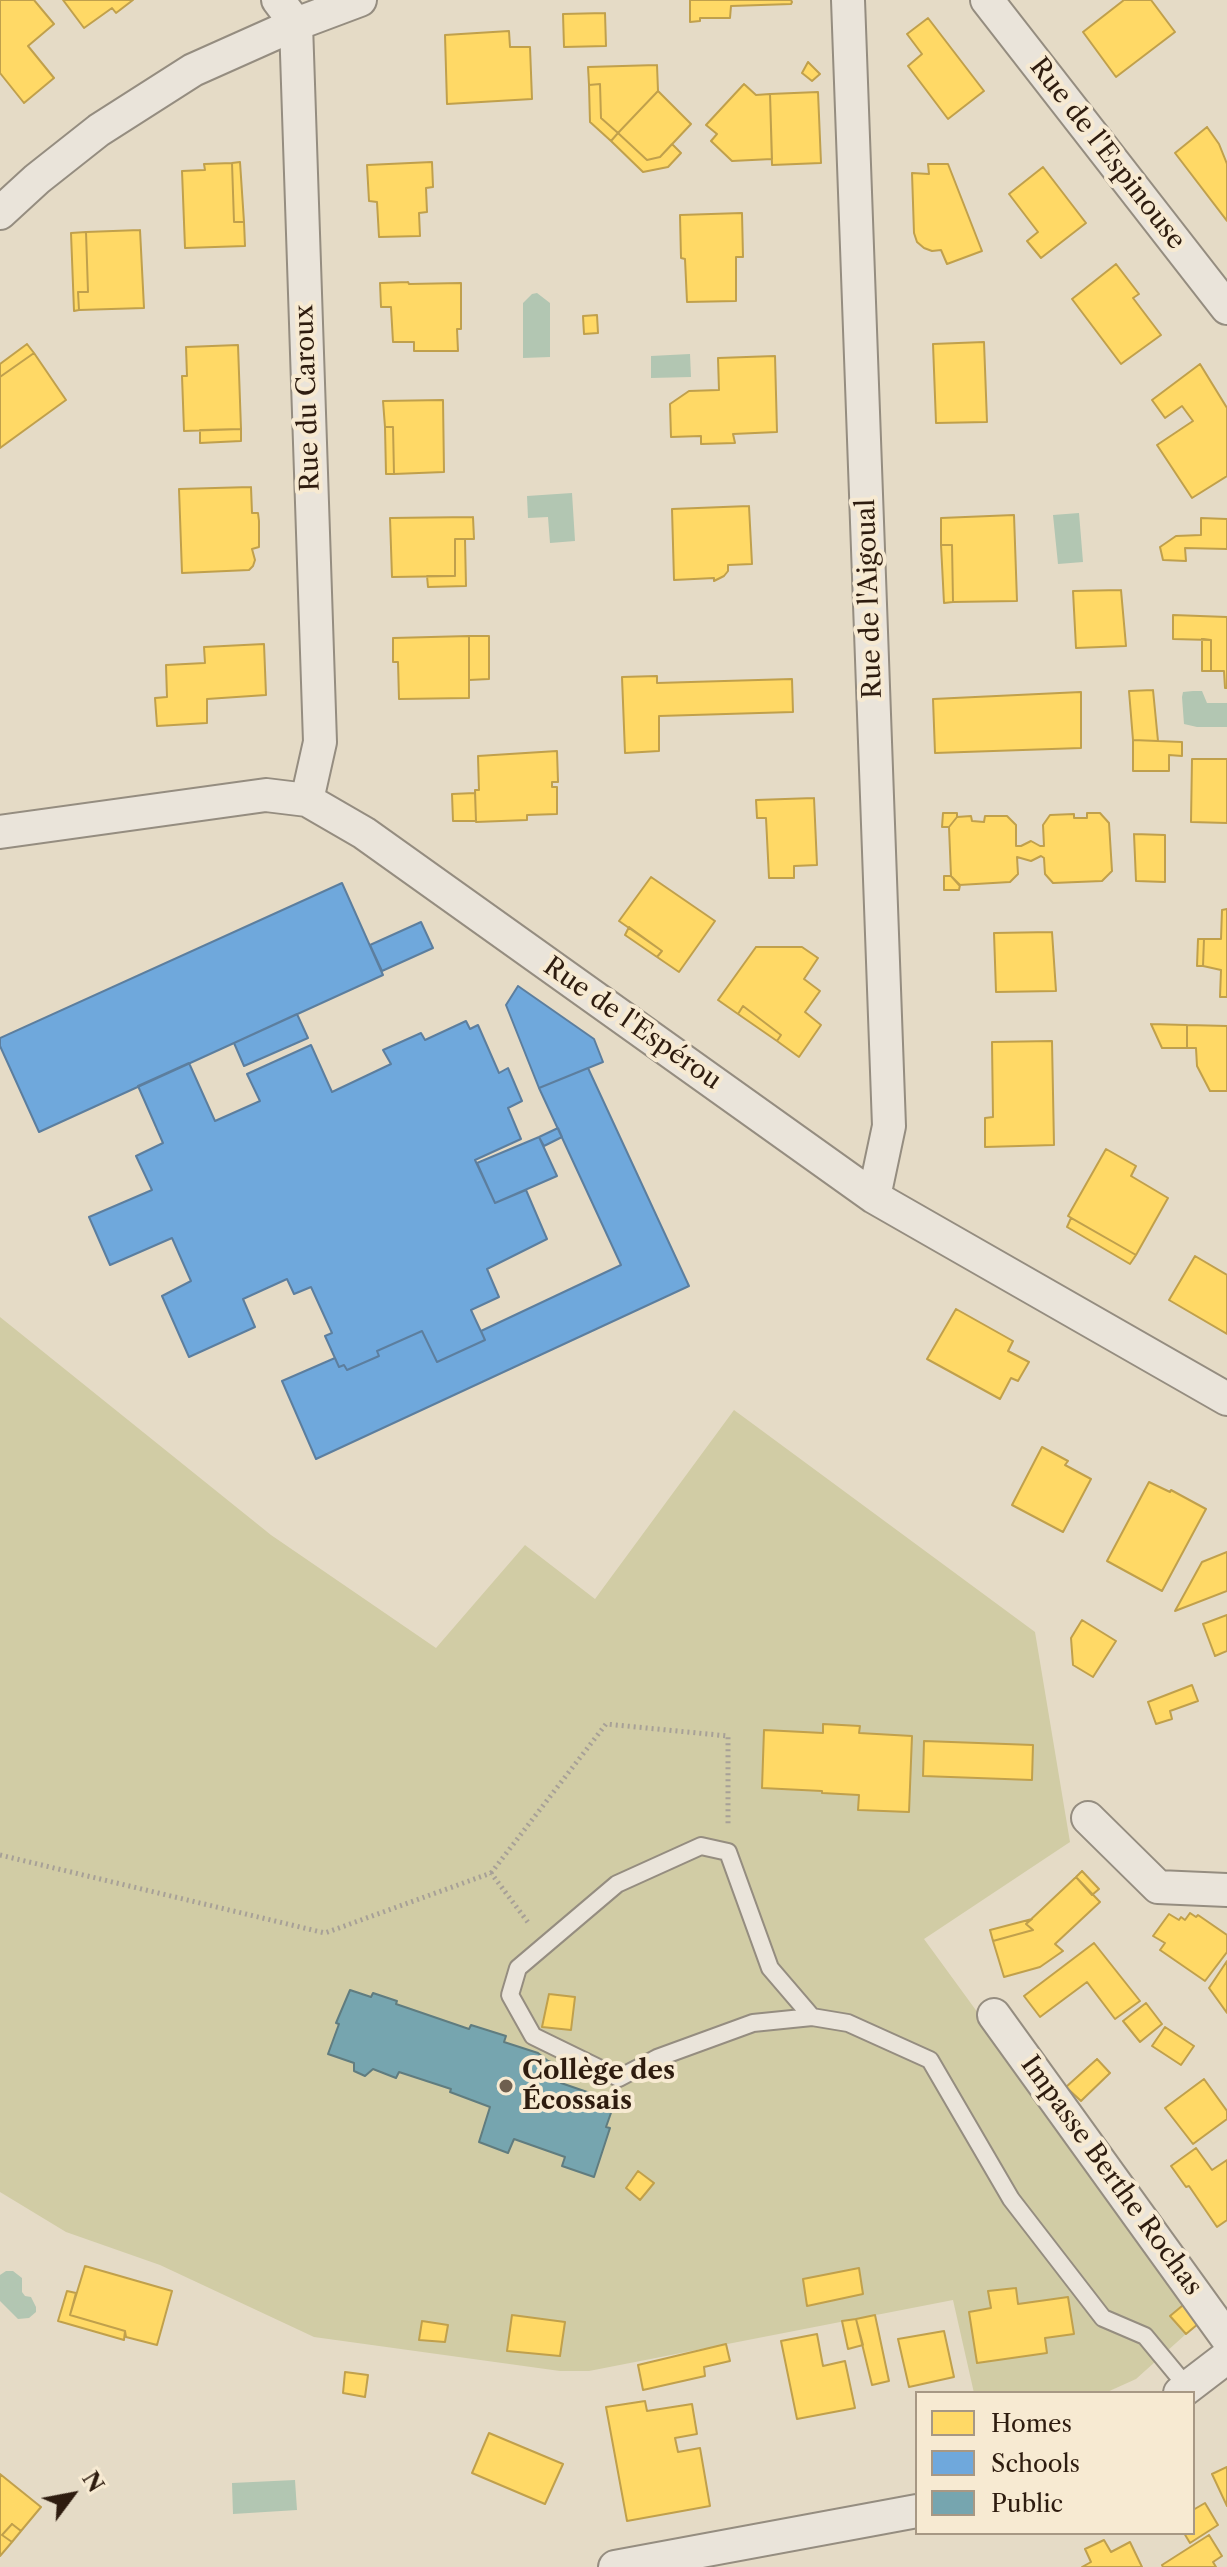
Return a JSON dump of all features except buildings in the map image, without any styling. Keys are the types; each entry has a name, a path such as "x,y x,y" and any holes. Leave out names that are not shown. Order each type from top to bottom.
{"street":[{"path":"0,213 99,130 287,12 360,0"},
{"name":"Rue de l'Aigoual","path":"848,0 889,1126 874,1197"},
{"name":"Rue de l'Espinouse","path":"987,0 1227,308"},
{"name":"Rue du Caroux","path":"287,12 320,742 307,800"},
{"name":"Rue de l'Espérou","path":"0,832 266,795 307,800 364,833 874,1197 1227,1399"},
{"path":"1088,1818 1158,1887 1227,1890"},
{"name":"Impasse Berthe Rochas","path":"994,2015 1227,2338"},
{"path":"1184,2390 1227,2357"},
{"path":"615,2567 915,2511"}],"lane":[{"path":"812,2017 770,1968 728,1852 701,1846 617,1884 518,1968 510,1995 533,2036 619,2078 657,2058 753,2023 812,2017 848,2023 930,2060 1011,2199 1103,2318 1145,2336 1184,2390"}],"path":[{"path":"0,1855 325,1933 491,1873 606,1724 728,1736 728,1852"},
{"path":"491,1873 545,1944"}],"shaded area":[{"path":"537,293 550,303 550,357 523,358 523,303"},
{"path":"690,354 691,377 651,378 651,356"},
{"path":"572,493 575,541 550,543 548,517 528,518 527,496"},
{"path":"1079,513 1083,562 1058,564 1053,515"},
{"path":"1202,691 1207,703 1227,703 1227,727 1184,724 1183,692"},
{"path":"0,1317 271,1535 436,1648 525,1545 595,1599 734,1410 1035,1632 1070,1842 924,1939 1188,2301 1170,2316 1186,2334 1136,2379 1109,2391 974,2391 953,2300 589,2371 560,2371 314,2337 160,2265 66,2232 0,2192"},
{"path":"13,2271 22,2278 22,2292 31,2297 36,2307 36,2312 29,2318 18,2319 0,2301 0,2275"},
{"path":"295,2480 297,2510 233,2514 232,2483"}],"place":[{"name":"Collège des Écossais","path":"506,2086"}]}
